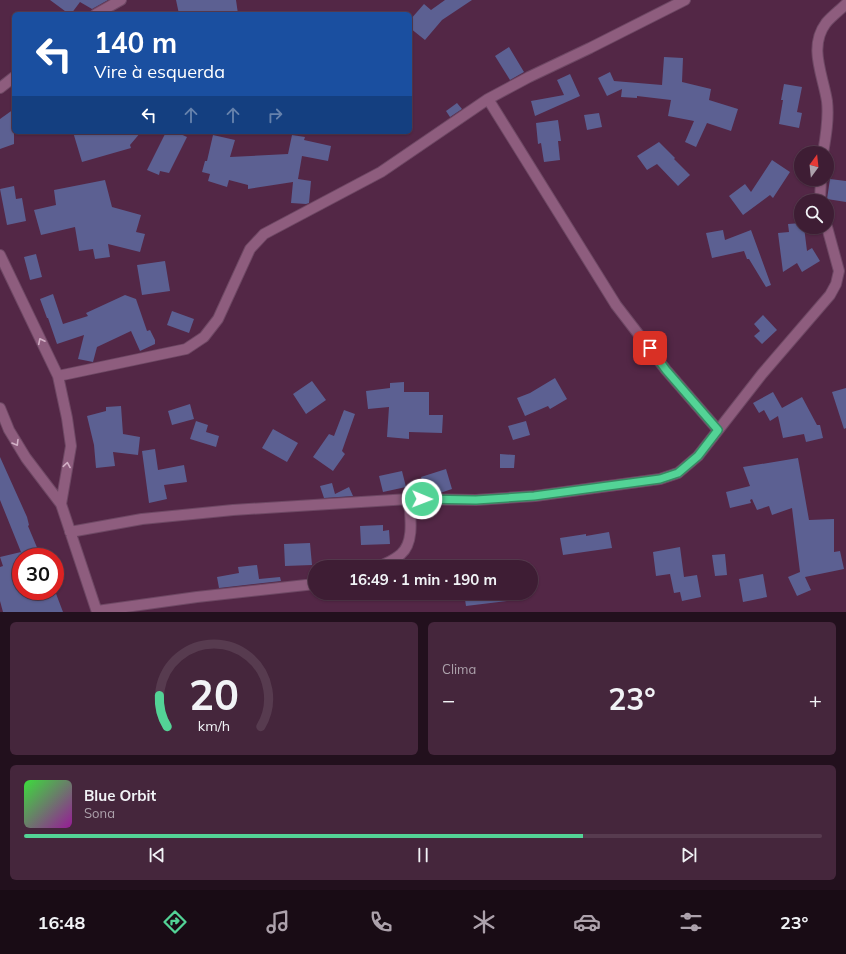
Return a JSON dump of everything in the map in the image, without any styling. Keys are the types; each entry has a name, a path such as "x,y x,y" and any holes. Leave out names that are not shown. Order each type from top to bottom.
{"street":[{"path":"100,12 121,0"},
{"path":"58,376 186,349 204,337 218,319 250,249 264,234 380,172 488,99 529,77 685,0"},
{"path":"824,146 827,101 818,62 817,48 819,38 826,24 846,4"},
{"path":"0,88 12,79"},
{"path":"488,99 616,305 666,370 718,430"},
{"path":"70,532 142,520 234,510 409,499 476,500 534,496 660,479 678,473 698,456 762,374 830,295 842,269 830,234"},
{"path":"0,255 58,376 67,418 70,446 61,504"},
{"path":"0,408 9,430 26,458 61,504 97,611 308,585"},
{"path":"391,560 402,554 409,544 409,499"}],"building":[{"path":"50,0 108,0 92,9 80,2 72,12 66,12"},
{"path":"176,0 236,0 238,12 179,12"},
{"path":"445,0 472,0 442,20 425,40 412,30 412,18 424,4 431,10"},
{"path":"509,47 524,72 510,80 495,56"},
{"path":"664,57 683,58 682,82 711,89 709,100 738,109 731,131 707,123 696,147 685,142 694,121 668,116 671,100 637,96 637,98 621,97 622,89 607,96 598,78 610,72 614,81 662,85"},
{"path":"570,74 580,96 535,116 531,101 564,95 557,80"},
{"path":"784,84 802,87 797,112 802,113 799,128 779,124"},
{"path":"457,103 462,109 450,117 446,111"},
{"path":"12,110 12,134 14,134 14,144 0,149 0,119"},
{"path":"599,113 602,127 587,130 584,115"},
{"path":"558,120 561,141 558,141 560,160 544,162 541,143 538,144 536,123"},
{"path":"74,134 139,134 130,145 131,148 82,162"},
{"path":"165,134 180,134 187,137 169,173 160,171 159,175 147,170"},
{"path":"213,135 235,140 230,157 288,154 292,135 305,137 304,140 331,146 328,161 302,156 298,179 311,181 309,203 291,203 293,182 248,189 248,185 229,180 227,187 208,181 210,174 202,172 205,161 207,161"},
{"path":"659,142 690,175 678,186 657,164 647,170 637,156"},
{"path":"772,160 790,172 773,198 770,195 743,215 729,196 745,184 751,192"},
{"path":"105,180 112,207 141,215 136,232 145,234 140,252 108,244 110,257 95,259 93,249 79,251 75,227 41,235 34,210 56,205 54,190"},
{"path":"834,180 846,181 846,202 834,200 834,194 828,194 829,186 834,186"},
{"path":"14,186 16,199 22,198 26,221 7,225 0,189"},
{"path":"788,224 794,224 794,234 805,234 807,251 812,248 820,261 802,272 797,263 783,272 778,233 789,232"},
{"path":"723,230 725,240 751,230 771,285 766,287 749,259 747,259 744,251 712,258 706,233"},
{"path":"36,254 42,277 30,280 24,257"},
{"path":"165,261 170,291 142,295 137,265"},
{"path":"53,294 63,324 88,316 86,313 125,295 136,299 147,331 150,330 155,340 155,344 140,351 131,331 97,347 93,362 78,359 84,335 57,344 47,318 40,299"},
{"path":"172,311 194,319 189,333 167,325"},
{"path":"763,315 777,330 762,344 754,336 760,331 754,324"},
{"path":"555,378 567,399 550,409 548,406 525,416 517,398 530,393"},
{"path":"312,381 326,400 306,414 293,394"},
{"path":"404,382 404,392 429,392 429,415 443,415 442,433 409,432 409,439 387,437 389,407 368,409 366,391 390,388 390,383"},
{"path":"846,388 846,428 844,429 832,392"},
{"path":"773,392 782,408 802,397 817,425 820,425 823,438 806,442 804,434 783,438 778,416 770,421 764,410 759,413 753,403"},
{"path":"190,404 194,419 172,425 168,411"},
{"path":"121,406 123,434 140,437 138,455 113,452 115,466 96,468 94,445 87,416 106,411 106,407"},
{"path":"344,410 355,414 342,451 345,454 333,471 313,457 329,434 334,436"},
{"path":"196,421 208,425 206,432 219,436 216,447 190,439"},
{"path":"526,421 530,435 513,440 508,426"},
{"path":"273,429 298,443 287,462 262,448"},
{"path":"155,449 158,470 184,465 187,482 164,485 167,499 149,503 142,451"},
{"path":"500,454 515,455 514,468 500,468"},
{"path":"0,457 27,517 28,526 37,548 19,548 0,500"},
{"path":"798,458 809,520 834,519 834,552 840,551 844,569 805,577 811,590 797,596 788,577 800,572 792,508 772,515 769,506 757,510 752,499 750,500 751,503 730,508 726,492 750,486 743,467"},
{"path":"446,469 452,489 440,493 426,493 421,477"},
{"path":"402,471 406,487 383,492 379,476"},
{"path":"332,483 335,494 349,487 353,496 324,498 320,486"},
{"path":"383,525 383,531 389,530 390,544 361,545 360,526"},
{"path":"609,532 612,548 563,555 560,538"},
{"path":"310,543 312,560 308,560 308,565 285,566 284,544"},
{"path":"680,547 684,577 697,575 701,597 682,601 680,592 674,593 670,574 656,576 653,552"},
{"path":"12,554 12,600 58,600 63,612 3,612 0,601 0,567 3,566 0,557"},
{"path":"725,554 727,575 715,576 712,555"},
{"path":"257,565 259,579 280,577 281,581 219,588 217,577 239,573 238,567"},
{"path":"763,574 767,597 743,602 739,579"},
{"path":"465,600 507,600 507,601 466,606"}],"route":[{"path":"422,499 476,500 534,496 660,479 678,473 698,456 718,430 666,370 650,348"}]}
